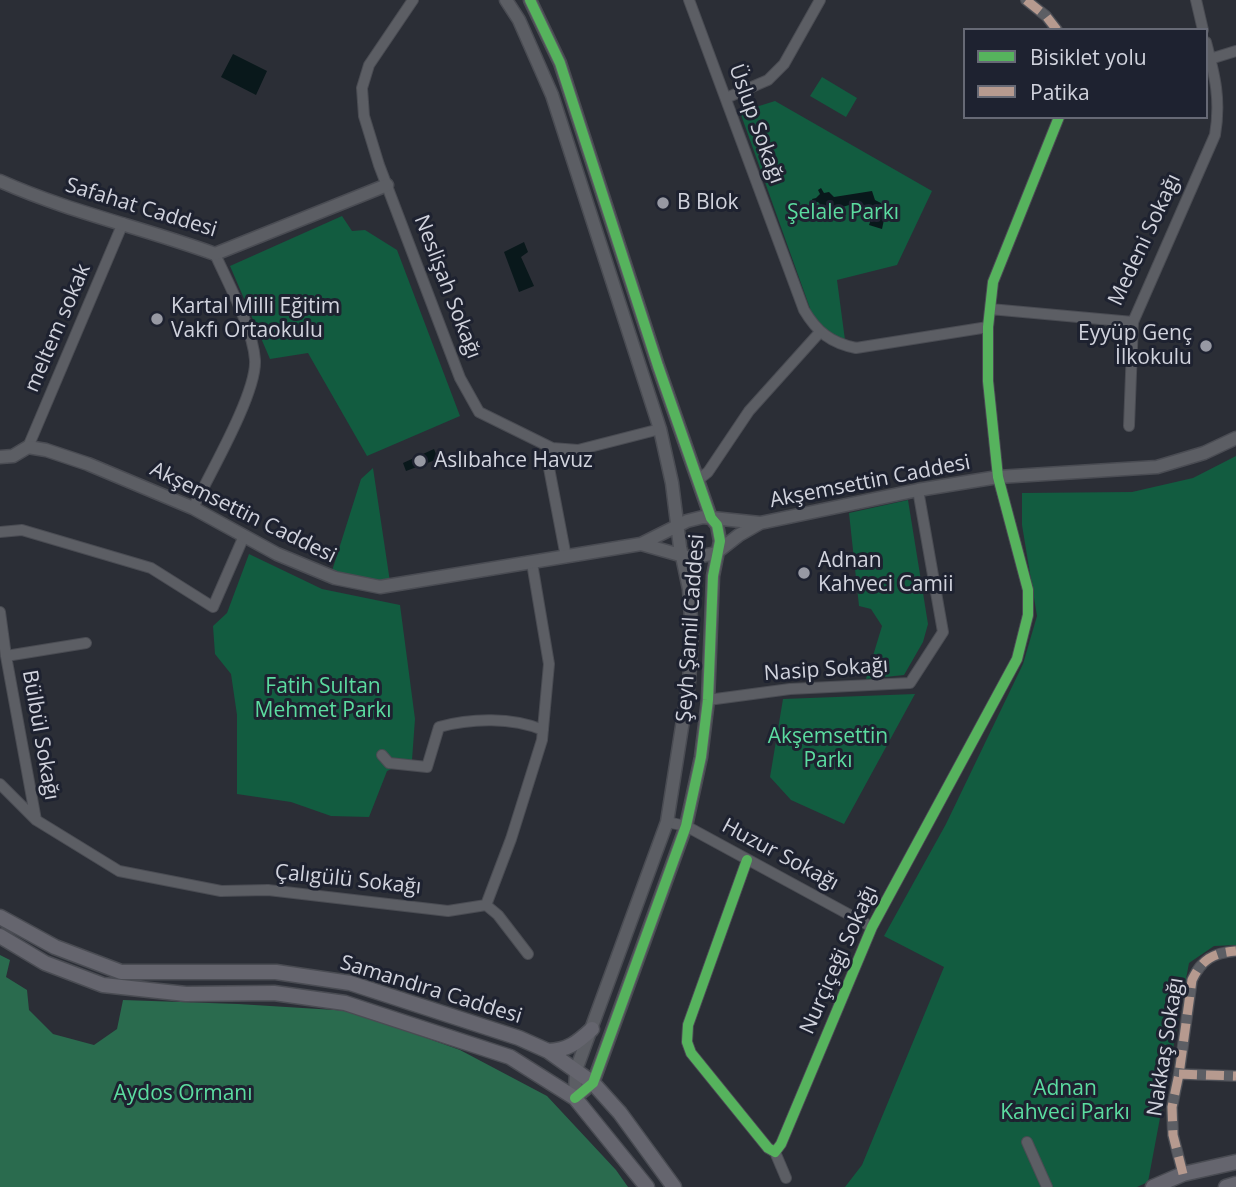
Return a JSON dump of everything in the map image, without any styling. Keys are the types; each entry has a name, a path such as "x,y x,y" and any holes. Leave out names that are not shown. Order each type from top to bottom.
{"main road":[{"name":"Samandıra Caddesi","path":"0,917 55,947 121,972 276,972 350,983 519,1038 548,1051 593,1083 620,1113 674,1187"},
{"name":"Samandıra Caddesi","path":"0,936 46,963 103,985 186,994 274,993 345,1003 510,1057 575,1098 647,1187"},
{"path":"548,1051 564,1051 576,1045 592,1029"},
{"path":"1153,1187 1183,1174 1236,1163"},
{"path":"1226,1187 1236,1184"}],"street":[{"name":"Neslişah Sokağı","path":"413,0 369,65 362,88 365,116 387,185 460,378 479,412 552,448 578,450 660,429"},
{"name":"Şeyh Şamil Caddesi","path":"506,0 519,20 552,95 660,429 690,589 692,619 690,682 667,822 576,1070 575,1098"},
{"name":"Şeyh Şamil Caddesi","path":"530,0 560,63 658,366 711,518 717,525 720,541 716,553 708,700 701,757 686,826 593,1083"},
{"name":"Üslup Sokağı","path":"689,0 804,310 820,332"},
{"path":"726,98 768,80 784,64 820,0"},
{"path":"1026,0 1046,16 1055,28"},
{"path":"1196,0 1203,28"},
{"name":"Medeni Sokağı","path":"990,309 1133,322 1215,135 1219,110 1217,87 1208,50"},
{"path":"1210,59 1236,51"},
{"name":"Nurçiçeği Sokağı","path":"775,1152 781,1144 872,927 1017,659 1028,615 1028,590 998,477 988,385 988,327 993,282 1058,119"},
{"name":"Safahat Caddesi","path":"0,181 82,212 215,254 387,185"},
{"name":"meltem sokak","path":"28,447 123,223"},
{"path":"192,508 249,389 255,360 245,324 215,254"},
{"path":"1129,426 1133,322"},
{"path":"698,480 708,472 749,411 820,332 840,345 856,348 988,327"},
{"name":"Akşemsettin Caddesi","path":"28,447 88,464 192,508 276,554 335,578 380,587 641,544 694,519 760,523 918,490 998,477 1157,467 1204,453 1236,438"},
{"path":"0,457 13,456 28,447"},
{"path":"552,448 549,468 566,557"},
{"name":"Nasip Sokağı","path":"708,700 790,689 910,683 943,632 918,490"},
{"name":"Akşemsettin Caddesi","path":"641,544 695,557 716,553 760,523"},
{"path":"0,532 22,530 44,535 151,568 214,607 244,536"},
{"path":"528,954 498,915 486,905 519,814 543,730 549,664 532,563"},
{"name":"Bülbül Sokağı","path":"0,612 36,820"},
{"name":"Bülbül Sokağı","path":"6,656 86,643"},
{"path":"382,755 389,763 427,766 439,727 453,723 526,723 543,730"},
{"name":"Çalıgülü Sokağı","path":"0,785 36,820 120,871 221,891 268,890 448,911 486,905"},
{"name":"Huzur Sokağı","path":"667,822 686,826 872,927"},
{"path":"747,860 688,1025 687,1042 691,1053 768,1148 775,1152 786,1178"},
{"name":"Nakkaş Sokağı","path":"1183,1174 1173,1135 1172,1107 1192,980 1208,957 1221,952 1236,951"},
{"path":"1179,1074 1236,1076"},
{"path":"575,1098 593,1083"},
{"path":"1027,1142 1047,1187"}],"green space":[{"path":"822,77 857,98 846,117 810,96"},
{"name":"Şelale Parkı","path":"775,101 932,191 897,265 837,280 845,340 827,332 812,314 740,112"},
{"path":"342,216 352,231 365,230 397,250 460,416 367,456 308,353 270,359 230,266"},
{"name":"Adnan Kahveci Parkı","path":"1236,456 1236,945 1214,946 1189,963 1148,1182 1137,1187 845,1187 862,1165 944,967 884,936 946,824 1023,664 1037,616 1022,525 1022,493 1132,492 1193,478"},
{"path":"373,468 390,582 331,574 361,479"},
{"name":"Akşemsettin Parkı","path":"908,500 928,624 923,642 904,675 866,679 882,626 871,609 859,606 849,513"},
{"name":"Fatih Sultan Mehmet Parkı","path":"249,554 322,589 400,605 415,719 412,760 387,771 369,817 331,816 291,802 237,794 237,715 231,674 215,654 213,626 227,613"},
{"name":"Akşemsettin Parkı","path":"915,694 844,824 791,800 770,777 783,699"},
{"name":"Aydos Ormanı","path":"0,955 10,960 6,977 27,990 29,1010 53,1034 94,1045 117,1029 123,1000 351,1011 460,1050 547,1096 616,1170 628,1187 0,1187"}],"shaded area":[{"path":"233,54 267,71 256,95 221,77"},
{"path":"821,188 824,193 829,192 834,197 872,191 875,200 881,203 885,215 882,229 869,225 872,216 866,205 849,205 827,212 812,199 820,194 818,190"},
{"path":"524,242 528,252 521,257 534,286 519,292 504,252"},
{"name":"Aslıbahce Havuz","path":"434,449 438,459 406,471 403,463"}],"marked path":[{"path":"1026,0 1046,16 1055,28"},
{"path":"1183,1174 1173,1135 1172,1107 1192,980 1209,958 1236,951"},
{"path":"1179,1074 1236,1076"}],"cycle path":[{"path":"530,0 560,63 658,366 711,518 717,525 720,541 713,576 708,700 701,757 686,826 593,1083 575,1098"},
{"path":"747,860 688,1025 687,1042 691,1053 768,1148 775,1152 781,1144 872,927 1017,659 1028,615 1028,590 998,477 988,381 988,327 993,282 1058,119"}],"place":[{"name":"B Blok","path":"663,203"},
{"name":"Kartal Milli Eğitim Vakfı Ortaokulu","path":"157,319"},
{"name":"Eyyüp Genç İlkokulu","path":"1206,346"},
{"name":"Aslıbahce Havuz","path":"420,461"},
{"name":"Adnan Kahveci Camii","path":"804,573"}]}
